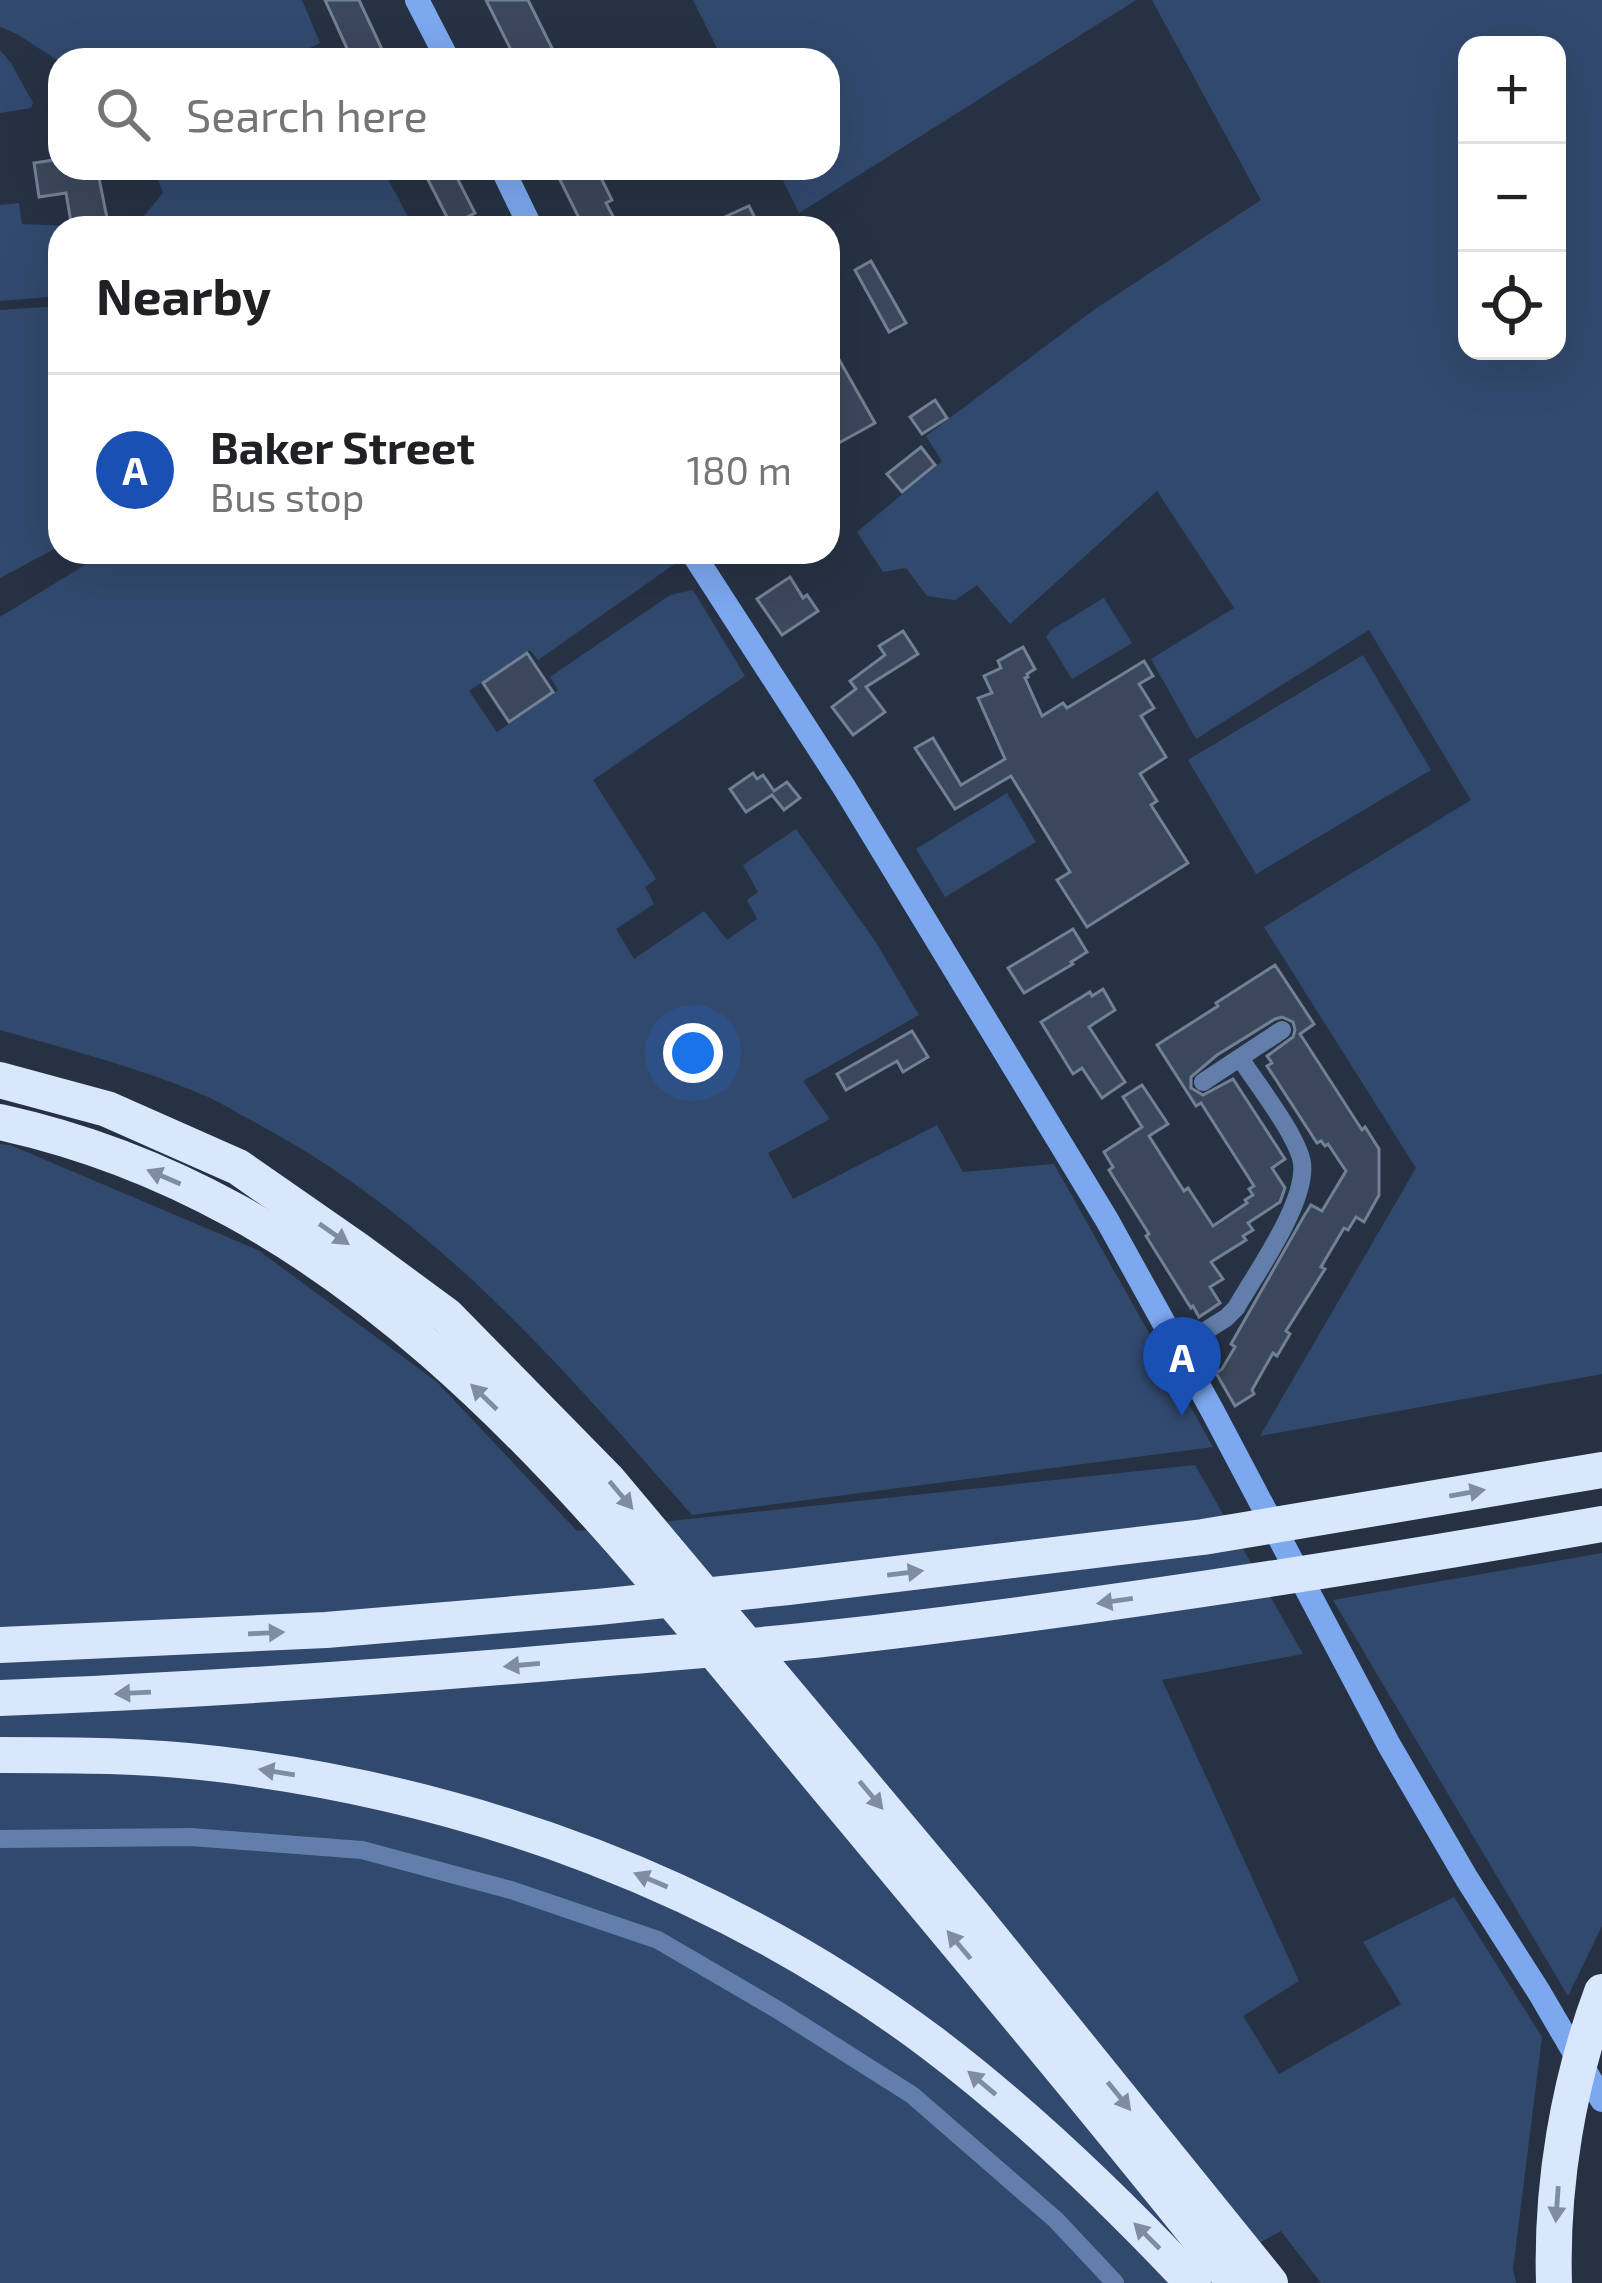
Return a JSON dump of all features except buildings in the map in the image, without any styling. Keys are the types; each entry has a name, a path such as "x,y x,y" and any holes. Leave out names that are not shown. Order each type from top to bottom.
{"highway":[{"path":"0,1080 107,1108 238,1167 447,1316 608,1480 972,1914 1270,2283"},
{"path":"0,1122 130,1162 219,1202 282,1238 391,1314 487,1399 666,1595 1235,2283"},
{"path":"0,1646 326,1630 788,1587 1204,1537 1602,1470"},
{"path":"0,1698 203,1690 834,1638 1379,1563 1602,1523"},
{"path":"0,1635 149,1640"},
{"path":"0,1755 213,1763 343,1784 463,1812 652,1880 767,1936 930,2042 1030,2125 1193,2283"},
{"path":"1554,2283 1557,2193 1567,2126 1599,1999"}],"main road":[{"path":"417,0 442,48"},
{"path":"508,180 525,216"},
{"path":"700,564 844,787 1106,1220 1389,1745 1602,2099"}],"street":[{"path":"1203,1082 1282,1030"},
{"path":"1178,1348 1236,1308 1295,1204 1302,1180 1302,1161 1294,1141 1240,1058"},
{"path":"0,1859 26,1838"},
{"path":"0,1839 191,1838 362,1850 511,1890 658,1940 912,2095 1056,2220 1115,2283"}],"shaded area":[{"path":"0,0 302,0 320,43 310,48 48,48 48,54 0,27"},
{"path":"693,0 1136,0 799,213 783,180 840,180 840,48 717,48"},
{"path":"1152,0 1602,0 1602,1374 1260,1436 1416,1168 1264,927 1471,800 1369,630 1196,739 1151,659 1234,608 1157,491 1010,624 977,585 955,600 927,596 906,568 883,572 857,532 942,461 926,436 1095,309 1261,200"},
{"path":"0,50 33,103 31,108 0,113"},
{"path":"158,180 388,180 408,216 144,216 163,193"},
{"path":"19,203 22,224 48,225 48,297 0,301 0,205"},
{"path":"48,307 48,552 0,578 0,310"},
{"path":"86,564 675,564 538,660 530,650 469,691 497,732 558,690 550,677 670,595 693,590 745,676 593,780 656,879 645,887 654,904 616,929 634,959 704,911 727,940 757,919 747,900 758,892 743,865 796,829 875,941 919,1015 803,1081 830,1119 768,1153 793,1199 937,1125 963,1172 1054,1164 1213,1447 692,1515 493,1300 440,1251 323,1162 201,1094 0,1030 0,617"},
{"path":"1104,598 1132,643 1072,679 1046,637"},
{"path":"1363,655 1431,770 1256,874 1188,760"},
{"path":"1007,793 1036,842 945,897 916,849"},
{"path":"0,1144 258,1250 437,1382 577,1531 1195,1465 1303,1654 1162,1680 1299,1981 1243,2016 1279,2074 1401,2004 1363,1942 1454,1897 1542,2037 1513,2269 1516,2283 1321,2283 1281,2231 1186,2283 0,2283"},
{"path":"1602,1553 1602,1926 1568,1996 1333,1600"}],"place":[{"name":"Baker Street","path":"1182,1416"}]}
